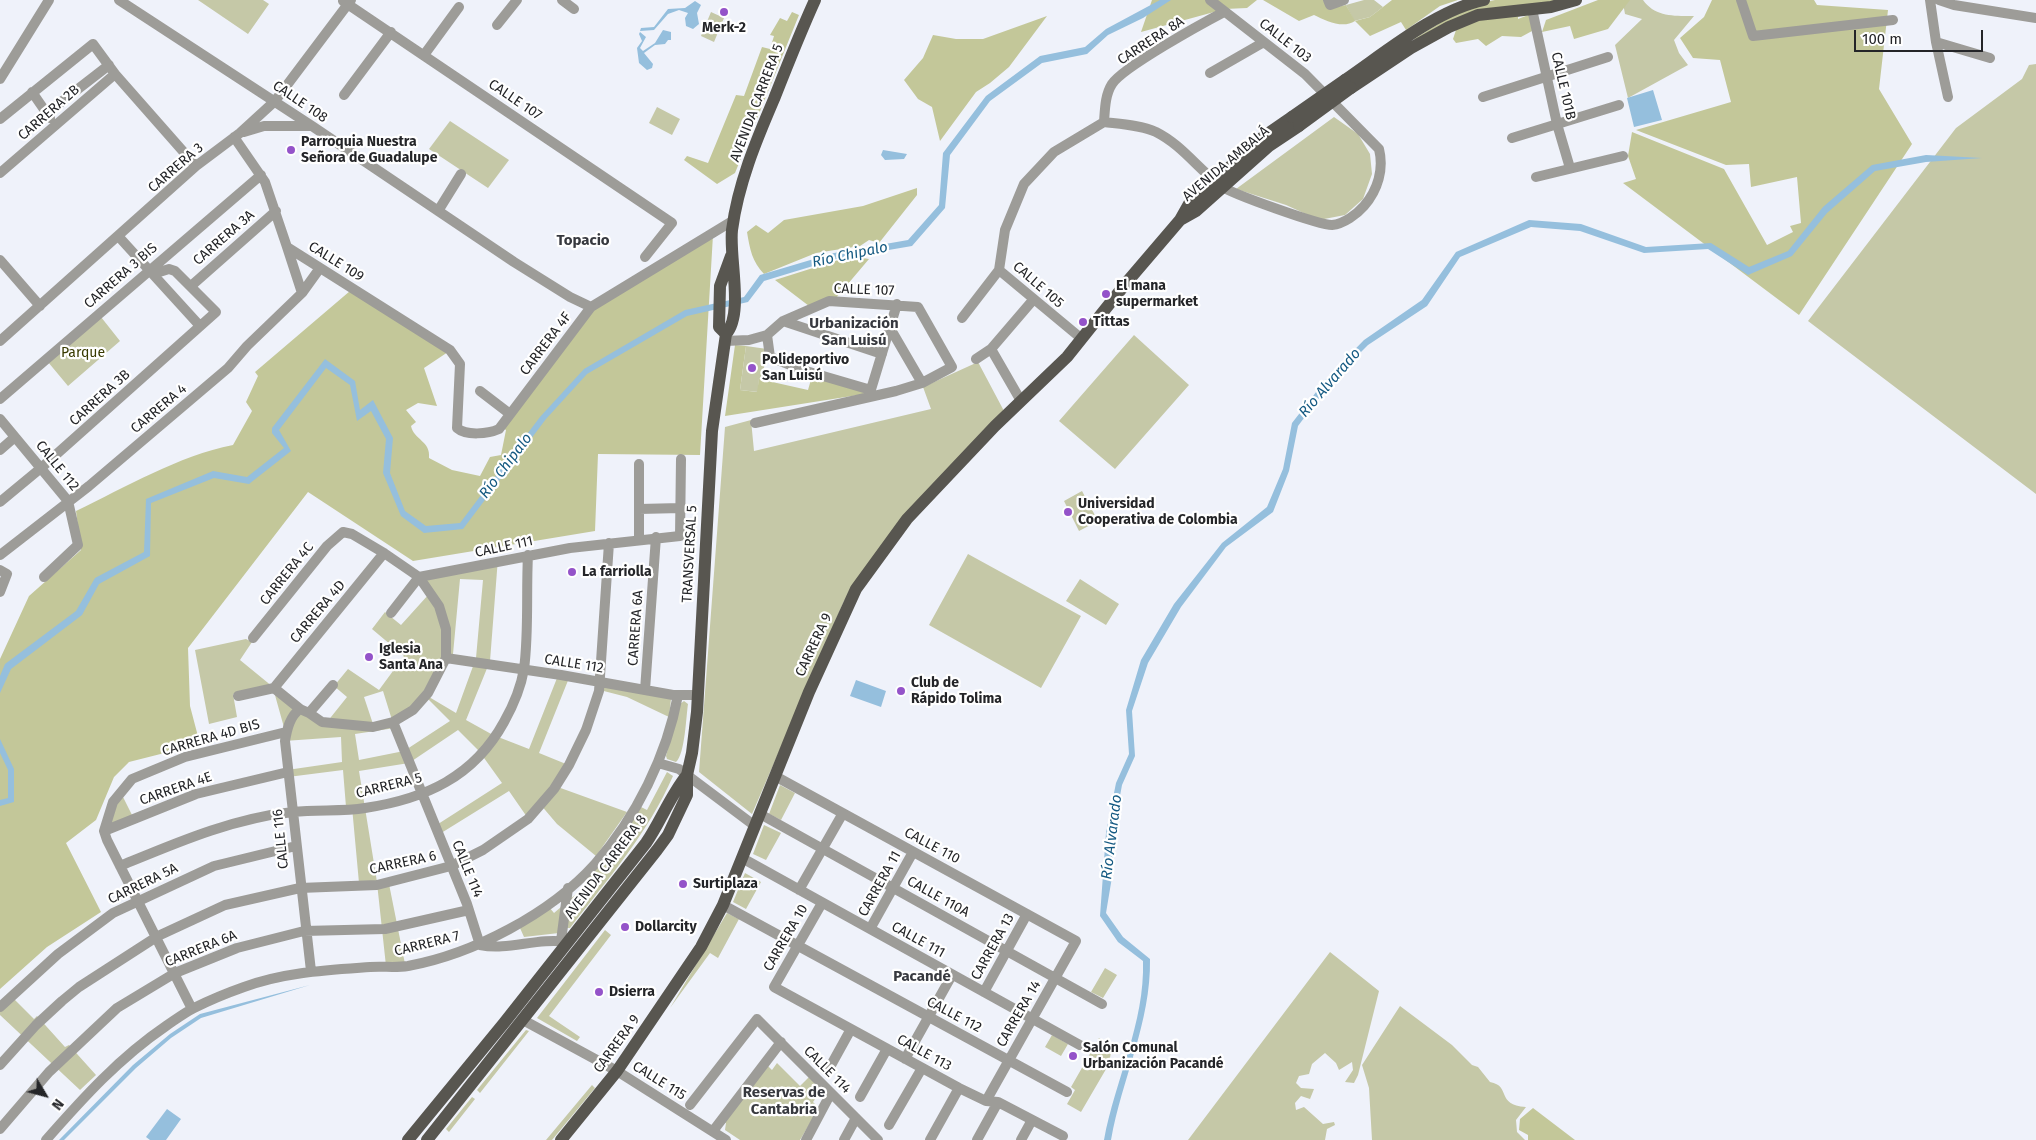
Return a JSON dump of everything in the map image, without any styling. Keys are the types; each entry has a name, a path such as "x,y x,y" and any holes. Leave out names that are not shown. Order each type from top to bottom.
{"main road":[{"name":"AVENIDA CARRERA 5","path":"734,220 740,192 756,141 815,0"},
{"name":"AVENIDA AMBALÁ","path":"1180,220 1189,204 1269,146 1296,121 1348,84 1406,38 1469,3 1484,0"},
{"name":"AVENIDA AMBALÁ","path":"1348,84 1449,27 1478,15 1551,7 1576,0"},
{"name":"TRANSVERSAL 5","path":"687,775 692,753 698,695 712,431 726,332 736,286 731,256 734,220"},
{"name":"CARRERA 9","path":"561,1140 617,1071 686,973 723,905 809,692 856,588 907,519 1020,400 1067,357 1180,220"},
{"name":"TRANSVERSAL 5","path":"726,332 720,286 731,256"},
{"name":"AVENIDA CARRERA 8","path":"408,1140 656,828 675,790 687,775"},
{"path":"427,1140 524,1020 668,835 687,795 687,775"}],"street":[{"path":"0,79 48,0"},
{"path":"498,25 517,0"},
{"path":"562,0 574,9"},
{"name":"CALLE 103","path":"1210,0 1318,85 1379,149 1382,160 1380,174 1369,200 1358,212 1334,225 1320,224 1218,184"},
{"path":"1329,2 1344,0"},
{"path":"1741,0 1752,36 1893,20"},
{"path":"1930,0 1936,42 1948,97"},
{"path":"1939,0 1954,5 2036,18"},
{"name":"CALLE 108","path":"124,1 438,211 570,297 591,307"},
{"name":"CALLE 107","path":"347,1 391,32 426,52 672,224 645,257"},
{"name":"CARRERA 3","path":"0,340 119,237 196,166 237,135 275,101 347,1"},
{"path":"426,52 459,7"},
{"name":"CALLE 101B","path":"1532,9 1557,124 1570,168"},
{"name":"CARRERA 8A","path":"1104,122 1106,97 1113,82 1135,66 1224,12"},
{"path":"344,95 391,32"},
{"path":"1210,73 1264,42"},
{"path":"1936,42 1990,58"},
{"path":"0,119 93,44 112,70 196,166"},
{"path":"1483,97 1608,57"},
{"path":"47,113 112,70"},
{"name":"CARRERA 2B","path":"0,173 55,126 112,70"},
{"path":"32,92 55,126"},
{"path":"1512,138 1619,105"},
{"path":"962,318 999,270 1004,230 1024,184 1054,152 1104,122 1132,125 1155,132 1174,143 1218,184"},
{"path":"237,135 264,126 312,126"},
{"name":"CALLE 109","path":"237,135 261,175 290,251 450,350 459,361 458,429 470,433 492,432 499,429"},
{"path":"1536,177 1623,156"},
{"path":"438,211 460,174"},
{"name":"CARRERA 3 BIS","path":"0,399 152,272 261,175"},
{"name":"CARRERA 3A","path":"191,286 276,211"},
{"name":"CARRERA 4F","path":"499,429 591,307 734,220"},
{"path":"119,237 200,326"},
{"path":"290,251 302,293"},
{"path":"0,260 40,306"},
{"name":"CARRERA 4","path":"0,555 90,486 228,368 246,346 302,293 320,268"},
{"path":"152,272 169,269 175,271 191,286"},
{"name":"CALLE 105","path":"999,270 1082,340"},
{"name":"CARRERA 3B","path":"0,502 41,468 216,312 191,286"},
{"path":"976,358 990,349 1033,300"},
{"name":"CALLE 107","path":"783,321 829,301 897,304 918,307 952,367 922,383"},
{"path":"870,394 897,304"},
{"path":"726,332 749,340 767,335 783,321 882,354"},
{"path":"755,423 922,383 890,328"},
{"path":"767,335 770,357 870,394"},
{"path":"990,349 1020,400"},
{"path":"480,391 510,414"},
{"name":"CALLE 112","path":"0,419 68,501 78,538 77,547 44,577"},
{"path":"0,450 15,437"},
{"path":"639,509 681,508 681,459"},
{"path":"639,464 639,539"},
{"name":"CALLE 111","path":"419,577 528,555 639,539 680,536 681,508"},
{"name":"CARRERA 4C","path":"253,638 327,546 339,534 346,531 384,553"},
{"name":"CARRERA 6A","path":"645,690 656,537"},
{"name":"CARRERA 6","path":"0,1065 36,1025 79,987 158,936 225,905 300,888 377,885 451,866 483,850 522,823 554,789 586,730 600,682 609,543"},
{"path":"238,696 274,688 322,722 348,726 372,727 393,722 413,710 424,699 446,658 446,629 439,606 419,577 384,553"},
{"name":"CARRERA 4D","path":"274,688 384,553"},
{"name":"CARRERA 5","path":"120,866 205,831 292,812 365,808 423,794 443,785 483,754 496,737 512,707 524,670 528,555"},
{"path":"0,592 3,572"},
{"path":"391,613 419,577"},
{"name":"CALLE 112","path":"446,658 678,695 698,695"},
{"path":"286,732 296,712 305,711 332,685"},
{"name":"CARRERA 7","path":"46,1140 102,1078 143,1042 192,1009 246,986 310,971 408,966 480,945 513,926 568,888 594,865 642,795 658,763 674,720 678,695"},
{"name":"CALLE 114","path":"393,722 469,910 480,945"},
{"name":"CALLE 116","path":"286,732 292,812 310,971"},
{"name":"CARRERA 4D BIS","path":"104,831 113,802 120,791 132,779 185,757 286,732"},
{"path":"658,763 678,769 757,820"},
{"name":"CARRERA 4E","path":"104,831 196,794 288,772"},
{"name":"CALLE 110","path":"775,776 1076,941"},
{"name":"CARRERA 10","path":"800,890 843,813"},
{"name":"CALLE 110A","path":"757,820 823,849 1102,1004"},
{"path":"104,831 120,866 158,936 192,1009"},
{"name":"CARRERA 5A","path":"0,1007 58,954 113,913 214,866 296,846"},
{"name":"CARRERA 11","path":"870,929 913,852"},
{"name":"CALLE 111","path":"742,858 1080,1045"},
{"path":"480,945 492,948 547,939 564,942 568,888"},
{"name":"CARRERA 10","path":"774,987 822,903"},
{"name":"CALLE 112","path":"723,905 1067,1092"},
{"name":"CARRERA 6A","path":"0,1129 49,1072 117,1008 175,973 237,948 304,931 385,929 469,910"},
{"name":"CARRERA 13","path":"984,992 1027,914"},
{"path":"513,926 522,943"},
{"name":"CARRERA 14","path":"986,1101 1076,941"},
{"path":"905,1059 952,975"},
{"name":"CALLE 113","path":"774,987 958,1088 986,1101 998,1102 1063,1136"},
{"name":"CALLE 114","path":"690,1105 757,1019 879,1140"},
{"name":"CALLE 115","path":"524,1020 617,1071 726,1140"},
{"path":"830,1067 851,1029"},
{"path":"712,1131 780,1042"},
{"path":"860,1097 887,1049"},
{"path":"879,1140 922,1068"},
{"path":"930,1140 958,1088"},
{"path":"806,1140 831,1093"},
{"path":"976,1140 998,1102"},
{"path":"844,1140 856,1118"},
{"path":"1021,1140 1032,1120"}],"green space":[{"path":"198,0 263,0 269,4 248,34"},
{"path":"1152,0 1257,0 1247,8 1225,9 1141,32"},
{"path":"1263,0 1323,0 1328,9 1346,5 1355,21 1340,24 1329,22 1314,15 1299,21"},
{"path":"1364,0 1374,0 1383,7 1370,17 1354,21 1346,5"},
{"path":"1392,0 1458,0 1440,6 1406,30 1401,22 1370,36 1355,21 1370,17"},
{"path":"1495,0 1563,0 1518,17 1518,19 1531,14 1532,31 1521,37 1502,36 1486,46 1478,39 1456,43 1453,39 1456,30 1418,41 1414,39 1469,5"},
{"path":"1598,0 1630,0 1608,29 1574,39 1570,26 1542,32 1546,20"},
{"path":"1626,0 1643,0 1648,6 1659,13 1694,16 1674,40 1679,53 1688,65 1628,98 1615,45 1642,19 1625,14 1623,3"},
{"path":"1712,0 1814,0 1817,5 1888,10 1879,89 1912,144 1799,315 1623,183 1636,179 1628,156 1632,132 1724,169 1767,245 1793,232 1790,226 1801,223 1797,177 1751,187 1749,164 1726,165 1636,130 1731,102 1720,60 1693,58 1680,38 1704,17"},
{"path":"711,12 724,18 714,42 701,36"},
{"path":"792,12 799,15 735,173 717,184 684,160 687,156 708,163 736,95 744,96 762,47 770,49 774,36 770,35 780,18 787,21"},
{"path":"1047,16 1009,67 976,92 940,141 932,107 918,99 904,80 923,58 933,35 956,39 983,39"},
{"path":"2036,64 2036,494 1808,321 1956,128 2022,79 2029,65"},
{"path":"657,107 680,119 672,135 649,123"},
{"path":"1334,117 1358,134 1370,154 1372,174 1363,199 1345,215 1319,220 1286,205 1236,189"},
{"path":"450,121 509,160 488,188 429,149"},
{"path":"917,188 917,195 879,243 869,240 860,246 816,253 764,274 754,260 747,232 756,225 768,233 784,220 863,206"},
{"path":"713,235 700,455 598,454 595,531 413,561 308,492 188,648 190,706 200,744 129,762 114,777 96,820 66,843 101,912 47,947 0,989 0,659 29,596 81,550 76,511 172,464 233,445 252,411 246,402 258,376 255,372 350,291 448,352 424,368 437,406 418,403 406,410 416,422 411,426 415,435 425,444 429,452 429,458 452,470 480,476 490,457 501,455 506,430 501,427 588,310"},
{"path":"851,256 869,259 836,298 809,306 775,280"},
{"name":"Parque","path":"101,317 120,341 68,386 48,362"},
{"path":"1134,335 1189,385 1115,469 1059,421"},
{"path":"735,345 746,346 740,390 757,392 759,379 808,390 812,376 871,393 725,416"},
{"name":"Polideportivo San Luisú","path":"746,346 767,349 762,380 759,379 758,392 740,390"},
{"path":"978,362 1004,411 844,601 752,814 699,772 725,427 751,420 754,451 931,409 923,387"},
{"path":"1082,491 1098,521 1079,531 1064,501"},
{"path":"968,554 1081,616 1041,688 929,625"},
{"path":"498,558 490,661 466,720 493,735 529,749 559,673 571,673 539,753 566,764 555,786 627,812 596,856 557,824 540,804 527,817 509,791 438,835 435,826 502,783 479,751 458,730 409,763 359,771 377,882 388,879 405,964 386,966 377,883 359,883 352,807 346,807 343,770 288,777 287,770 342,762 341,737 284,741 285,731 273,688 233,694 237,717 209,724 195,650 246,639 252,642 240,660 273,687 327,722 347,697 334,686 348,669 379,690 404,656 372,629 385,612 401,625 429,594 416,574","holes":["460,579 483,580 476,658 456,713 424,694 453,654","383,691 392,720 373,724 364,697","424,695 450,721 404,751 359,760 355,734 395,728"]},
{"path":"1080,579 1119,604 1106,625 1066,601"},
{"path":"600,679 671,699 669,717 627,697 596,689"},
{"path":"684,701 688,704 685,735 679,758 676,762 667,759 666,756 680,704"},
{"path":"667,772 673,776 652,817 613,873 570,928 566,928 569,900 589,883 585,878 602,861 607,865 630,835 625,831 641,807 647,810"},
{"path":"780,785 795,793 781,820 769,814"},
{"path":"119,789 133,817 108,827"},
{"path":"764,825 781,833 766,860 753,854"},
{"path":"745,873 761,882 746,909 733,902"},
{"path":"549,907 554,913 561,907 559,933 524,937 520,928"},
{"path":"727,913 739,919 718,958 710,953 670,1008"},
{"path":"605,930 611,935 549,1016 580,1037 577,1041 537,1018"},
{"path":"1330,952 1379,991 1358,1075 1354,1083 1345,1082 1353,1070 1352,1062 1339,1070 1336,1063 1325,1053 1312,1064 1309,1074 1299,1076 1296,1083 1301,1088 1314,1089 1310,1099 1301,1096 1295,1103 1296,1110 1304,1107 1323,1124 1334,1122 1335,1125 1327,1129 1325,1140 1188,1140"},
{"path":"1105,968 1117,975 1103,998 1091,992"},
{"path":"10,995 34,1019 37,1016 65,1047 69,1045 96,1075 80,1090 0,1015 0,1006"},
{"path":"1400,1006 1452,1045 1472,1065 1478,1067 1490,1082 1501,1087 1510,1103 1526,1107 1516,1120 1517,1132 1525,1140 1372,1140 1369,1088 1362,1065"},
{"path":"526,1030 529,1031 480,1093 477,1090"},
{"path":"1052,1035 1068,1044 1061,1056 1045,1047"},
{"path":"1099,1038 1112,1046 1109,1064 1081,1112 1067,1104 1075,1090 1071,1087"},
{"path":"777,1063 800,1086 809,1077 822,1090 813,1102 819,1108 800,1140 740,1140 725,1130 726,1123 724,1122 767,1065 772,1070"},
{"path":"592,1085 595,1088 552,1140 546,1140"},
{"path":"472,1097 475,1099 449,1132 446,1129"},
{"path":"1533,1108 1575,1140 1528,1140 1528,1135 1519,1130 1520,1119"}],"water":[{"name":"Río Chipalo","path":"1160,0 1171,0 1143,18 1108,35 1087,54 1042,63 990,101 950,155 945,208 912,246 836,259 764,281 748,302 687,316 587,374 546,419 463,529 424,533 401,516 383,473 386,439 371,411 357,421 350,385 326,368 279,430 291,451 249,484 214,478 151,503 150,556 99,584 82,615 11,669 0,693 0,676 5,664 76,611 95,578 144,552 146,499 213,471 247,477 284,448 272,433 272,428 325,359 355,381 360,410 373,400 393,438 390,473 405,511 426,526 460,523 540,417 584,369 685,310 744,297 760,275 834,253 908,240 939,205 943,153 986,96 1040,56 1085,47 1106,29"},
{"path":"695,1 701,5 697,13 699,24 693,29 686,26 685,18 688,13 679,10 668,14 654,30 640,31 641,28 654,27 668,9 685,8"},
{"path":"663,30 671,32 671,40 668,40 665,44 655,45 644,53 653,64 652,68 647,70 639,63 637,48 642,41 639,34 640,32 646,37 640,48 643,51 655,43"},
{"path":"1653,90 1662,120 1634,127 1627,98"},
{"path":"883,150 907,154 904,159 885,160 881,155"},
{"name":"Río Alvarado","path":"1926,155 1982,158 1926,162 1875,171 1827,213 1792,256 1748,275 1708,249 1644,253 1580,231 1531,227 1460,257 1427,306 1368,345 1331,382 1298,426 1289,471 1273,512 1226,547 1181,607 1148,663 1132,711 1135,756 1122,785 1113,834 1112,877 1106,913 1123,937 1150,959 1149,983 1141,1028 1111,1140 1104,1140 1134,1029 1142,984 1143,961 1118,942 1100,916 1106,833 1116,783 1129,754 1126,710 1141,660 1174,604 1222,543 1267,507 1283,469 1292,423 1327,378 1364,340 1422,300 1456,252 1529,220 1581,224 1646,247 1711,243 1749,267 1788,251 1823,207 1872,165"},
{"path":"856,680 886,691 881,707 850,696"},
{"path":"0,739 14,769 14,802 0,806 0,800 8,798 8,770 0,753"},
{"path":"310,985 201,1018 171,1038 136,1068 64,1140 59,1140 133,1065 170,1034 200,1014"},
{"path":"167,1109 181,1119 166,1140 150,1140 146,1137"}],"place":[{"name":"Merk-2","path":"724,12"},
{"name":"Parroquia Nuestra Señora de Guadalupe","path":"291,150"},
{"name":"El mana supermarket","path":"1106,294"},
{"name":"Tittas","path":"1083,322"},
{"name":"Polideportivo San Luisú","path":"752,368"},
{"name":"Universidad Cooperativa de Colombia","path":"1068,512"},
{"name":"La farriolla","path":"572,572"},
{"name":"Iglesia Santa Ana","path":"369,657"},
{"name":"Club de Rápido Tolima","path":"901,691"},
{"name":"Surtiplaza","path":"683,884"},
{"name":"Dollarcity","path":"625,927"},
{"name":"Dsierra","path":"599,992"},
{"name":"Salón Comunal Urbanización Pacandé","path":"1073,1056"}],"district":[{"name":"Topacio","path":"583,241"},
{"name":"Urbanización San Luisú","path":"854,332"},
{"name":"Pacandé","path":"922,977"},
{"name":"Reservas de Cantabria","path":"784,1102"}]}
